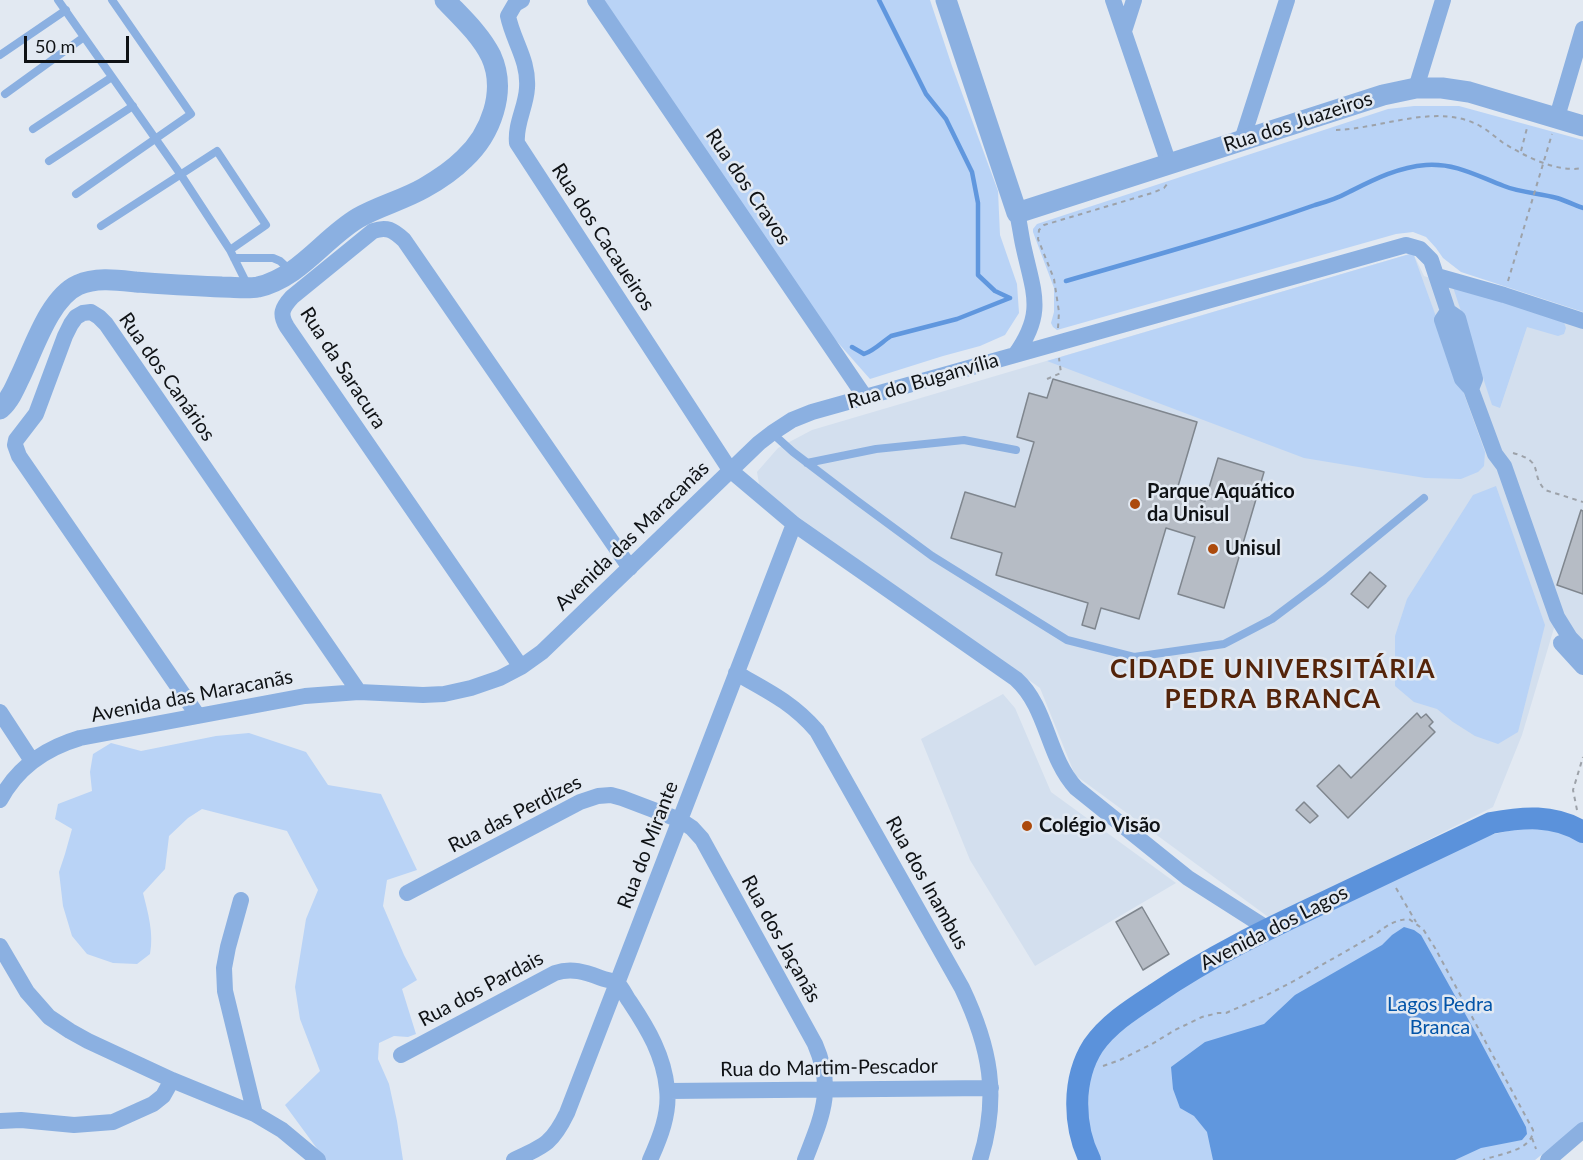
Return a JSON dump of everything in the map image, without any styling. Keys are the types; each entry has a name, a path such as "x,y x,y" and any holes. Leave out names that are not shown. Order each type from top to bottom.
{"main road":[{"name":"Avenida dos Lagos","path":"1090,1160 1078,1130 1078,1088 1092,1048 1105,1031 1127,1012 1200,964 1268,929 1491,823 1519,818 1547,819 1575,827 1581,826"}],"street":[{"path":"0,409 11,395 51,310 63,295 77,285 93,281 114,280 179,286 249,288 270,283 292,272 358,218 424,188 465,158 482,136 492,116 498,94 496,75 491,57 480,39 445,0"},
{"name":"Rua dos Cravos","path":"595,0 865,397"},
{"name":"Rua do Buganvília","path":"730,470 772,433 792,420 812,412 1015,355 1027,338 1034,311 1033,285 1017,213 946,0"},
{"path":"1113,0 1170,172"},
{"path":"1124,32 1134,0"},
{"path":"1242,140 1287,0"},
{"path":"1416,88 1443,0"},
{"name":"Rua dos Cacaueiros","path":"516,5 507,16 520,48 527,76 527,89 516,135 518,143 730,470"},
{"path":"1557,117 1583,29"},
{"name":"Rua dos Juazeiros","path":"1017,213 1170,172 1242,140 1383,95 1416,88 1442,88 1469,92 1583,126"},
{"name":"Rua da Saracura","path":"522,667 282,320 285,305 292,297 373,231 382,228 397,233 630,568"},
{"path":"1015,355 1406,245 1420,249 1431,260 1437,276 1448,311 1442,320 1462,379 1471,389 1495,454 1504,466 1557,617 1570,638 1583,651"},
{"path":"1437,276 1583,321"},
{"name":"Rua dos Canários","path":"198,716 16,450 16,440 36,414 41,403 65,336 76,317 83,313 91,312 106,324 359,692"},
{"path":"1495,454 1494,468 1549,625 1563,647 1583,667"},
{"name":"Avenida das Maracanãs","path":"2,793 32,761 64,743 80,738 305,696 359,692 444,694 500,678 522,667 542,652 730,470 794,524 1016,679 1034,700 1063,772 1076,788 1188,878 1268,929"},
{"name":"Rua do Mirante","path":"514,1160 549,1141 562,1124 794,524"},
{"name":"Rua dos Inambus","path":"736,673 795,708 817,731 969,1004 986,1051 991,1088 990,1111 980,1160"},
{"path":"0,712 32,761"},
{"name":"Rua das Perdizes","path":"407,893 580,802 598,796 611,795 622,798 680,820"},
{"name":"Rua dos Jaçanãs","path":"680,820 702,839 821,1058 825,1089 823,1113 805,1160"},
{"path":"241,900 224,968 225,991 255,1114"},
{"path":"0,946 27,992 50,1017 70,1031 172,1080 255,1114 282,1130 318,1160"},
{"name":"Rua dos Pardais","path":"401,1055 564,970 573,970 617,984"},
{"path":"617,984 638,1014 658,1050 664,1069 668,1091 667,1107 662,1129 650,1160"},
{"path":"0,1121 21,1120 74,1125 113,1122 153,1104 163,1096 172,1080"},
{"name":"Rua do Martim-Pescador","path":"668,1091 991,1088"},
{"path":"1548,1160 1583,1130"}],"lane":[{"path":"58,0 181,175 232,254 249,288"},
{"path":"76,194 191,114 112,0"},
{"path":"0,55 66,10"},
{"path":"5,94 84,37"},
{"path":"33,129 112,77"},
{"path":"49,161 133,106"},
{"path":"101,226 217,151 266,225 232,254"},
{"path":"232,254 273,258 292,272"},
{"path":"772,433 807,463 932,556 1067,640 1134,657 1224,644 1272,619 1324,580 1424,498"},
{"path":"807,463 876,449 964,440 1016,450"}],"path":[{"path":"1521,152 1532,110"},
{"path":"1330,130 1431,116 1459,118 1480,126 1503,143 1543,164 1575,170 1583,168"},
{"path":"1504,295 1557,117"},
{"path":"1047,379 1061,373 1058,343 1059,312 1054,279 1038,239 1039,230 1044,225 1164,188 1170,172"},
{"path":"1517,454 1534,464 1545,490 1583,502"},
{"path":"1581,826 1573,790 1583,757"},
{"path":"1387,873 1417,924"},
{"path":"1099,1067 1120,1060 1202,1017 1226,1013 1267,995 1376,934 1386,925 1398,920 1409,919 1423,929 1435,948 1533,1130 1532,1138 1528,1143 1516,1150 1483,1160"}],"shaded area":[{"name":"Unisul","path":"1413,253 1424,276 1583,326 1583,645 1560,608 1522,735 1493,807 1271,919 1075,775 1040,688 760,490 757,472 778,448 812,430"},
{"name":"Colégio Visão","path":"1003,694 1015,708 1051,792 1176,883 1035,966 970,860 921,739"}],"green space":[{"path":"604,0 930,0 998,191 1000,235 1017,284 1019,313 1005,335 980,346 870,379 832,336"},
{"path":"1414,106 1459,106 1583,140 1583,312 1461,272 1443,258 1426,237 1413,232 1396,234 1057,330 1053,327 1051,323 1054,312 1054,288 1033,232 1037,224 1388,109"},
{"path":"1413,253 1485,452 1484,466 1478,472 1461,479 1425,478 1304,458 1047,361"},
{"path":"1453,287 1563,320 1566,328 1564,334 1558,336 1527,327 1500,408 1492,405"},
{"path":"1496,486 1545,625 1518,732 1498,744 1475,736 1437,709 1414,702 1395,686 1395,636 1407,599 1473,495"},
{"path":"249,733 306,752 328,785 381,794 417,870 387,880 383,906 417,980 402,989 416,1034 408,1037 394,1036 379,1043 378,1059 389,1084 403,1160 324,1160 285,1105 320,1071 300,1019 295,987 306,919 318,890 287,831 202,809 188,818 169,836 165,869 143,893 151,931 150,954 137,964 113,963 87,954 72,936 63,906 59,872 72,829 55,819 58,804 92,791 90,772 93,754 111,743 141,751 216,736"},
{"name":"Lagos Pedra Branca","path":"1537,828 1558,831 1583,842 1583,1122 1535,1160 1098,1160 1087,1123 1090,1071 1104,1045 1145,1010 1262,940 1490,835 1517,829"}],"water":[{"path":"1404,927 1421,935 1477,1035 1526,1127 1527,1134 1522,1140 1481,1148 1455,1160 1213,1160 1207,1132 1194,1116 1180,1108 1173,1089 1171,1067 1205,1042 1264,1024 1295,995 1382,945"}],"building":[{"name":"Parque Aquático da Unisul","path":"1053,379 1197,422 1176,493 1205,501 1218,458 1264,472 1224,608 1178,594 1195,537 1166,528 1139,619 1101,608 1095,629 1082,625 1088,603 996,575 1002,553 951,538 965,492 1015,507 1034,442 1017,437 1029,393 1047,398"},
{"path":"1581,510 1583,511 1583,594 1557,585"},
{"path":"1370,572 1386,586 1368,608 1351,594"},
{"path":"1417,713 1421,718 1426,714 1433,722 1429,726 1435,732 1348,818 1317,786 1339,765 1351,778"},
{"path":"1304,802 1318,816 1310,823 1296,810"},
{"path":"1142,907 1169,954 1143,970 1116,922"}],"waterway":[{"path":"879,0 926,94 946,119 972,172 978,203 978,275 995,291 1010,298"},
{"path":"1066,281 1284,216 1336,198 1386,175 1416,166 1437,165 1457,168 1510,188 1557,198 1583,208"},
{"path":"852,347 864,354 891,336 957,319 1010,298"}],"place":[{"name":"Parque Aquático da Unisul","path":"1135,504"},
{"name":"Unisul","path":"1213,549"},
{"name":"Colégio Visão","path":"1027,826"}],"district":[{"name":"CIDADE UNIVERSITÁRIA PEDRA BRANCA","path":"1273,685"}]}
